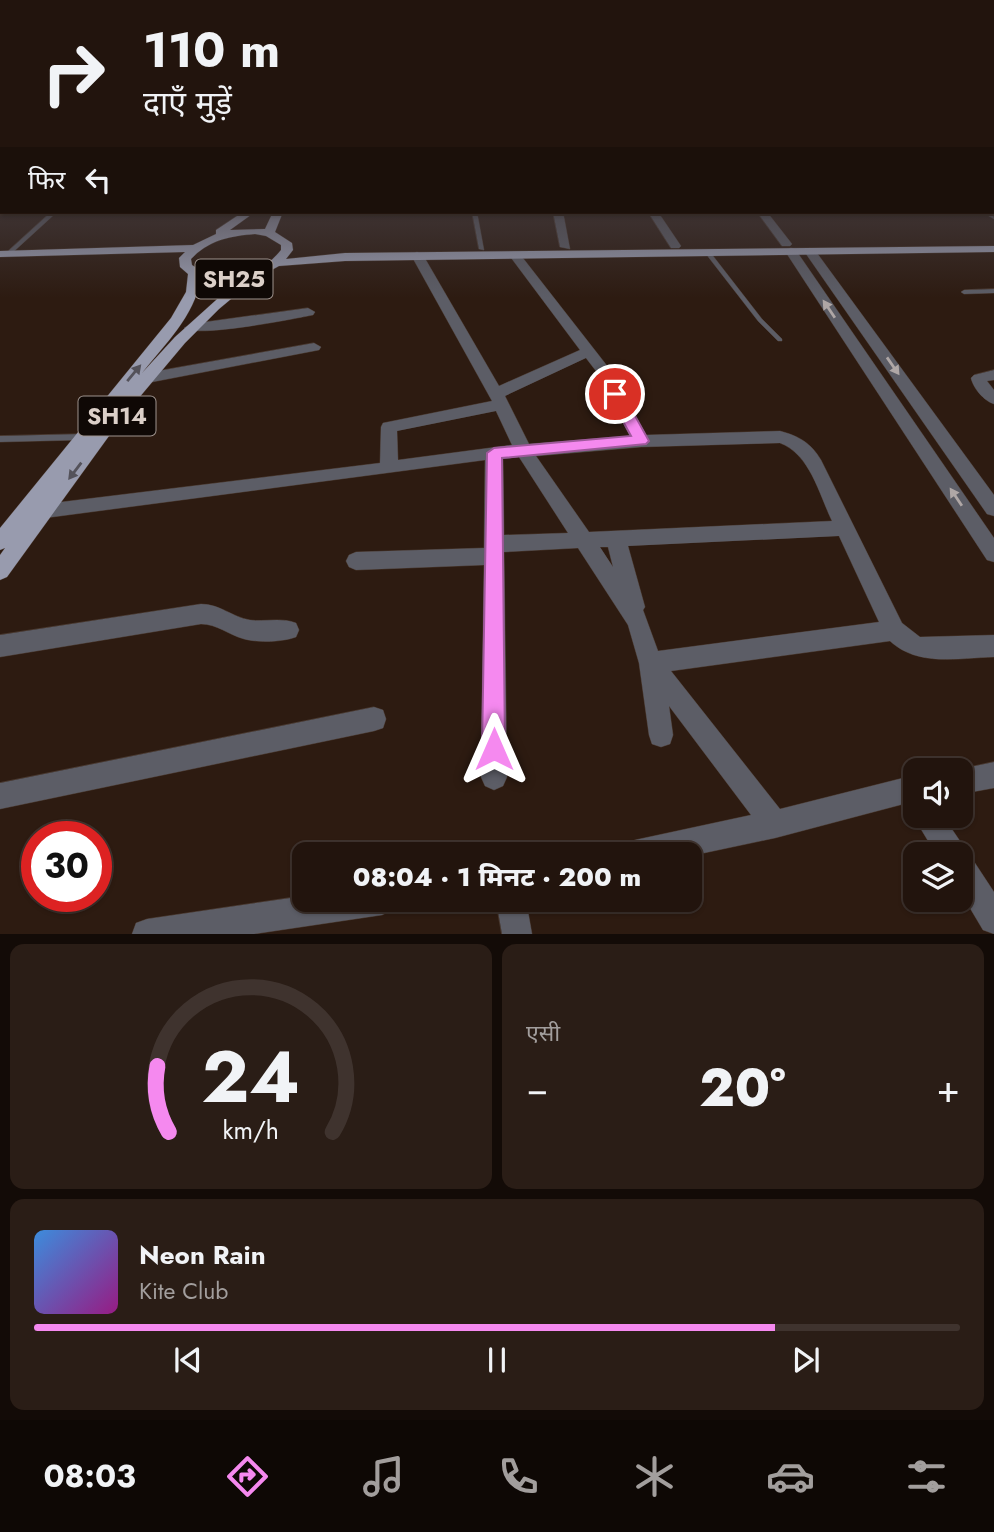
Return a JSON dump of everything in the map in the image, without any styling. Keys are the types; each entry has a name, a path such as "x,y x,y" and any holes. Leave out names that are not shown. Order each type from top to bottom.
{"main road":[{"path":"205,241 247,214"},
{"path":"269,233 277,214"},
{"name":"SH25","path":"277,263 287,250 286,243 280,237 269,233 238,232 205,241 193,248 190,268 209,279 251,276 277,263 345,257 708,253 994,242"},
{"name":"SH25","path":"287,250 675,246 788,248 810,251 994,249"},
{"path":"3,257 193,248"},
{"path":"3,257 190,268"},
{"name":"SH14","path":"0,542 177,319 192,292 190,268"},
{"name":"SH14","path":"0,571 147,379 191,328 221,299 251,276"}],"street":[{"path":"558,214 566,247"},
{"path":"654,214 675,246"},
{"path":"763,214 994,554"},
{"path":"810,251 994,509"},
{"path":"417,255 523,450 638,621"},
{"path":"515,255 603,370 641,441"},
{"path":"191,328 308,312"},
{"path":"147,379 314,347"},
{"path":"389,468 389,427 498,400 589,351"},
{"path":"994,375 979,378 980,384 994,399"},
{"path":"45,511 523,450 641,441 780,437 804,447 812,460 894,630 908,643 920,648 994,646"},
{"path":"494,453 494,777"},
{"path":"356,561 584,541 846,528"},
{"path":"617,539 650,663 661,735"},
{"path":"0,646 201,614 212,614 247,630 288,630"},
{"path":"650,663 894,630"},
{"path":"650,663 775,824"},
{"path":"0,796 374,719"},
{"path":"973,778 994,775"},
{"path":"691,842 903,793"},
{"path":"973,886 994,919"},
{"path":"146,933 296,912"},
{"path":"513,912 517,933"}],"lane":[{"path":"3,257 52,214"},
{"path":"474,214 482,248"},
{"path":"708,253 760,320 780,340"},
{"path":"964,292 994,291"},
{"path":"0,439 81,437"}],"route":[{"path":"494,749 494,453 641,441 615,394"}]}
